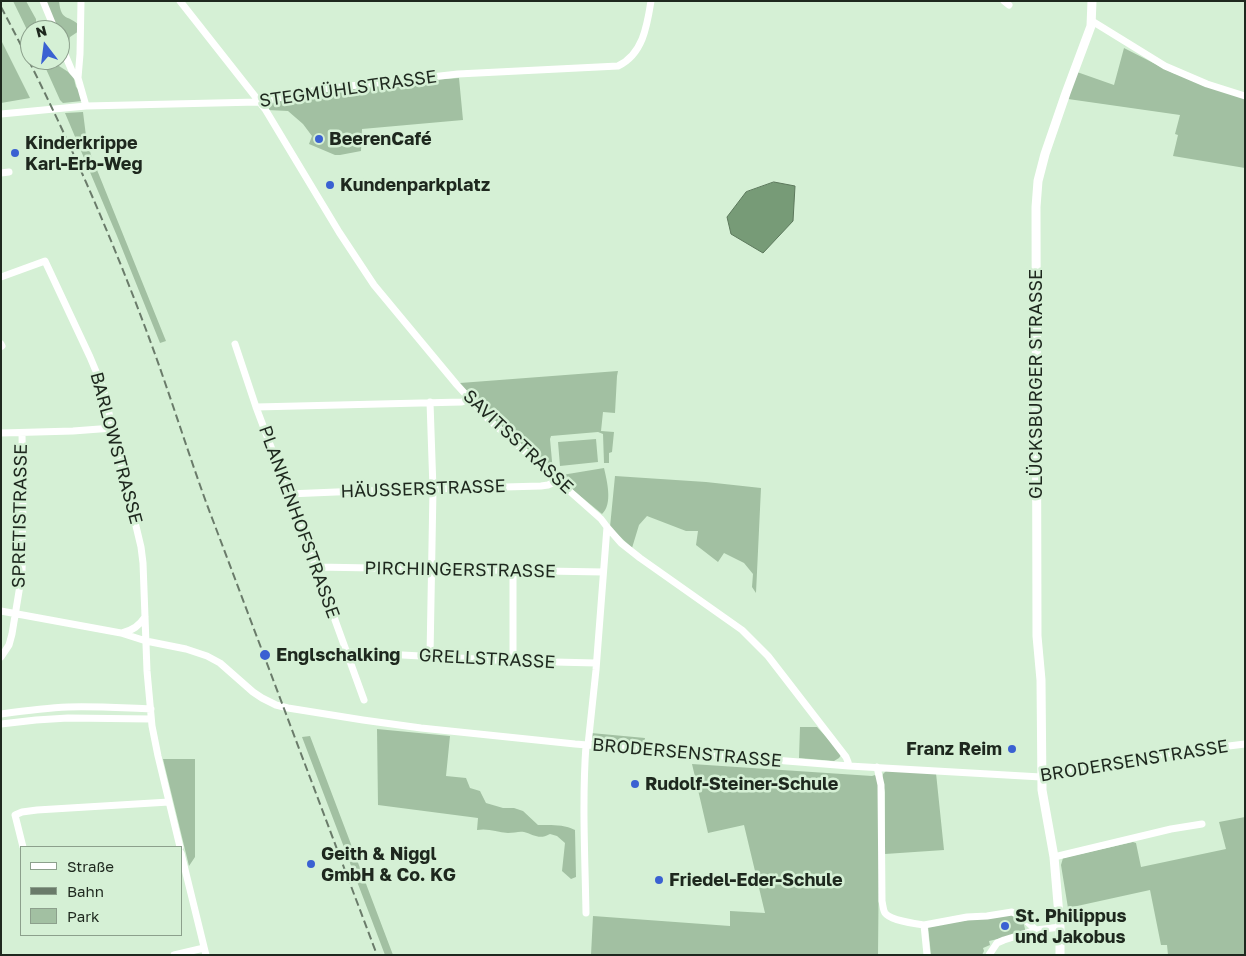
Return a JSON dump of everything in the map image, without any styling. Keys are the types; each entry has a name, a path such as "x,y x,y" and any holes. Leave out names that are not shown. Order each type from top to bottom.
{"street":[{"path":"43,1 51,20"},
{"path":"81,1 78,78 86,106"},
{"name":"SAVITSSTRASSE","path":"180,1 265,109 339,232 374,285 469,398 488,419 601,519 621,543 742,630 768,656 846,757 848,766"},
{"name":"STEGMÜHLSTRASSE","path":"1,114 86,106 258,102 323,89 458,74 618,66 633,56 639,47 647,26 651,1"},
{"name":"GLÜCKSBURGER STRASSE","path":"1060,955 1060,927 1054,857 1042,790 1041,680 1037,636 1036,207 1038,181 1045,154 1091,26 1092,1"},
{"path":"1092,21 1165,66 1207,84 1245,96"},
{"path":"70,66 78,78"},
{"name":"BARLOWSTRASSE","path":"1,277 45,260 103,388 144,563 147,670 151,719 180,846"},
{"name":"PLANKENHOFSTRASSE","path":"235,344 256,407 364,700"},
{"path":"256,407 462,402 469,398"},
{"path":"430,402 433,489 430,656"},
{"path":"1,433 113,428"},
{"name":"SPRETISTRASSE","path":"1,657 9,645 12,634 22,573 22,433"},
{"name":"HÄUSSERSTRASSE","path":"288,494 360,490 541,486 557,481"},
{"path":"586,913 584,770 596,663 606,527"},
{"name":"PIRCHINGERSTRASSE","path":"316,567 603,572"},
{"path":"513,571 513,661"},
{"name":"BRODERSENSTRASSE","path":"1,611 121,633 207,656 220,663 253,692 276,705 412,727 587,745 848,766 1042,776 1078,767 1245,744"},
{"path":"121,633 132,630 146,616"},
{"name":"GRELLSTRASSE","path":"347,652 513,661 596,663"},
{"path":"1,714 68,707 151,709"},
{"path":"1,724 68,718 151,719"},
{"path":"877,767 881,785 882,901 887,915 907,923 924,925 967,917 1012,912 1023,918 1036,930"},
{"path":"23,846 15,815 22,812 169,802"},
{"path":"1054,857 1171,829 1202,824"},
{"path":"174,955 205,951 184,876 182,861"},
{"path":"924,925 927,955"},
{"path":"989,955 997,944 1004,940 1036,930 1060,927"}],"green space":[{"path":"13,1 26,1 36,19 22,20"},
{"path":"41,1 59,1 63,15 80,26 79,31 70,37 70,20 51,20"},
{"path":"1,40 30,98 1,103"},
{"path":"1124,48 1173,73 1245,98 1245,168 1173,156 1178,135 1175,134 1180,115 1068,99 1077,72 1114,85"},
{"path":"46,70 65,70 73,75 76,87 82,93 82,101 63,103"},
{"path":"459,78 463,120 362,129 361,151 340,155 335,155 309,144 312,136 303,124 288,111 268,110 267,106 268,103 324,92 394,83"},
{"path":"83,112 91,155 166,341 160,343 65,113"},
{"path":"618,371 615,413 603,412 601,431 614,432 612,452 609,453 609,463 604,463 603,434 598,432 551,436 553,472 490,416 460,383"},
{"path":"596,439 598,462 560,466 558,442"},
{"path":"604,468 608,486 608,498 602,514 556,476"},
{"path":"615,476 761,488 756,593 752,587 753,574 744,563 724,553 718,562 696,545 698,531 686,531 647,516 639,525 632,548 610,527"},
{"path":"800,727 817,727 840,752 839,758 834,761 799,758"},
{"path":"377,729 450,736 446,776 466,778 470,788 480,791 486,803 523,811 538,825 561,826 575,830 576,877 571,879 562,871 565,843 557,836 550,834 540,837 522,832 508,833 477,830 478,818 378,805"},
{"path":"591,733 645,738 644,747 590,743"},
{"path":"310,736 393,955 385,955 302,737"},
{"path":"163,759 195,759 195,857 189,866"},
{"path":"692,764 875,775 878,779 878,955 591,955 593,916 730,926 730,911 765,913 744,825 708,833"},
{"path":"887,770 936,773 944,850 885,854 885,792 882,779 883,774"},
{"path":"1245,817 1245,955 1168,955 1167,945 1161,945 1150,890 1068,908 1061,865 1063,858 1133,842 1136,843 1141,867 1226,849 1219,822"},
{"path":"1010,914 1023,921 1024,933 989,941 990,945 983,948 982,955 931,955 928,926"}],"shaded area":[{"path":"774,182 795,186 793,221 763,253 731,234 727,217 746,192"}],"railway":[{"path":"1,7 60,125 96,205 129,286 161,371 206,502 377,955"}],"place":[{"name":"BeerenCafé","path":"319,139"},
{"name":"Kinderkrippe Karl-Erb-Weg","path":"15,153"},
{"name":"Kundenparkplatz","path":"330,185"},
{"name":"Englschalking","path":"265,655"},
{"name":"Franz Reim","path":"1012,749"},
{"name":"Rudolf-Steiner-Schule","path":"635,784"},
{"name":"Geith & Niggl GmbH & Co. KG","path":"311,864"},
{"name":"Friedel-Eder-Schule","path":"659,880"},
{"name":"St. Philippus und Jakobus","path":"1005,926"}]}
